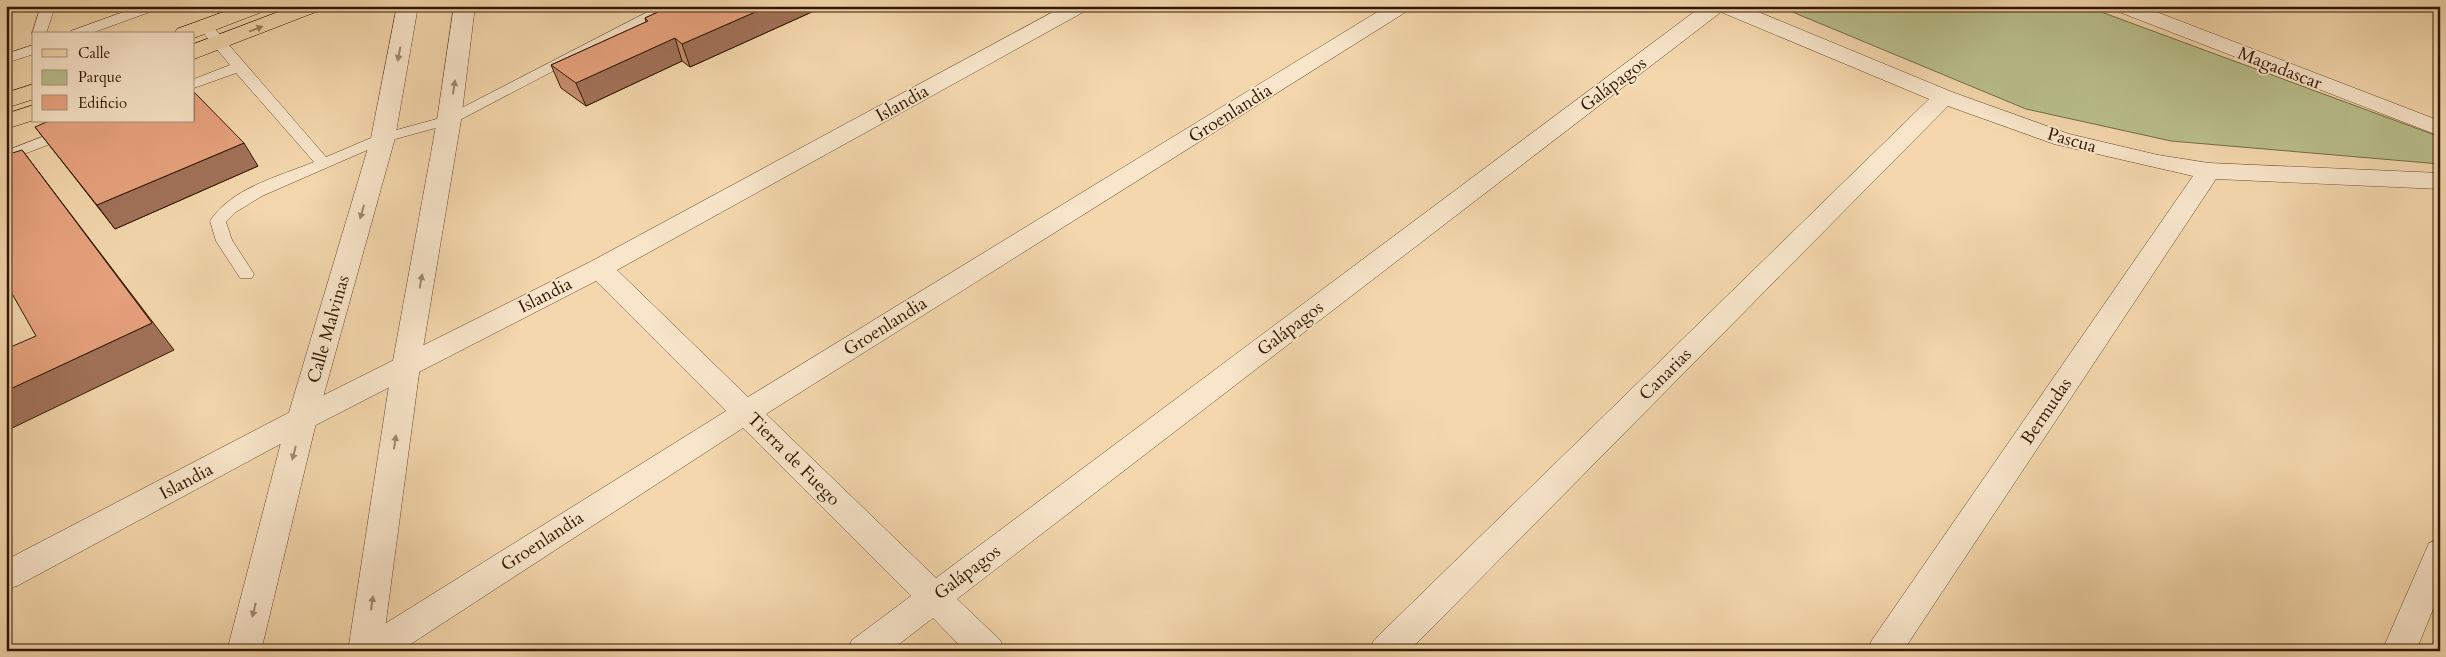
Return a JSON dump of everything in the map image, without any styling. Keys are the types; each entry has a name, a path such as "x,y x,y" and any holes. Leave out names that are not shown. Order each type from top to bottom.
{"main road":[{"path":"190,32 260,6"},
{"path":"195,52 314,6"},
{"path":"6,101 32,92"},
{"path":"6,122 32,113"}],"street":[{"name":"Calle Malvinas","path":"244,651 302,419 383,138 408,6"},
{"path":"365,651 406,366 449,120 465,6"},
{"name":"Islandia","path":"6,576 302,419 598,268 1080,6"},
{"name":"Groenlandia","path":"371,651 746,412 1402,6"},
{"name":"Galápagos","path":"864,651 1716,6"},
{"name":"Pascua","path":"1725,6 1944,97 2062,139 2158,162 2209,171 2440,181"},
{"name":"Magadascar","path":"2121,6 2440,130"},
{"name":"Canarias","path":"1386,651 1944,97"},
{"name":"Bermudas","path":"1884,651 2209,171"},
{"name":"Tierra de Fuego","path":"598,268 988,651"},
{"path":"2399,651 2440,552"}],"lane":[{"path":"40,32 48,6"},
{"path":"82,32 153,6"},
{"path":"246,274 224,241 218,221 230,208 256,192 383,138 449,120 670,6"},
{"path":"205,26 324,164"},
{"path":"6,59 32,50"},
{"path":"195,84 239,67"},
{"path":"6,156 94,122"}],"green space":[{"path":"1778,6 2085,6 2440,137 2440,164 2171,141 2026,109"}],"building":[{"path":"671,6 769,6 682,44 675,38 576,83 551,65 648,21 645,18"},
{"path":"195,93 244,143 97,205 35,127 47,122 195,122"},
{"path":"22,150 152,323 6,391 6,349 36,336 6,283 6,155"}]}
